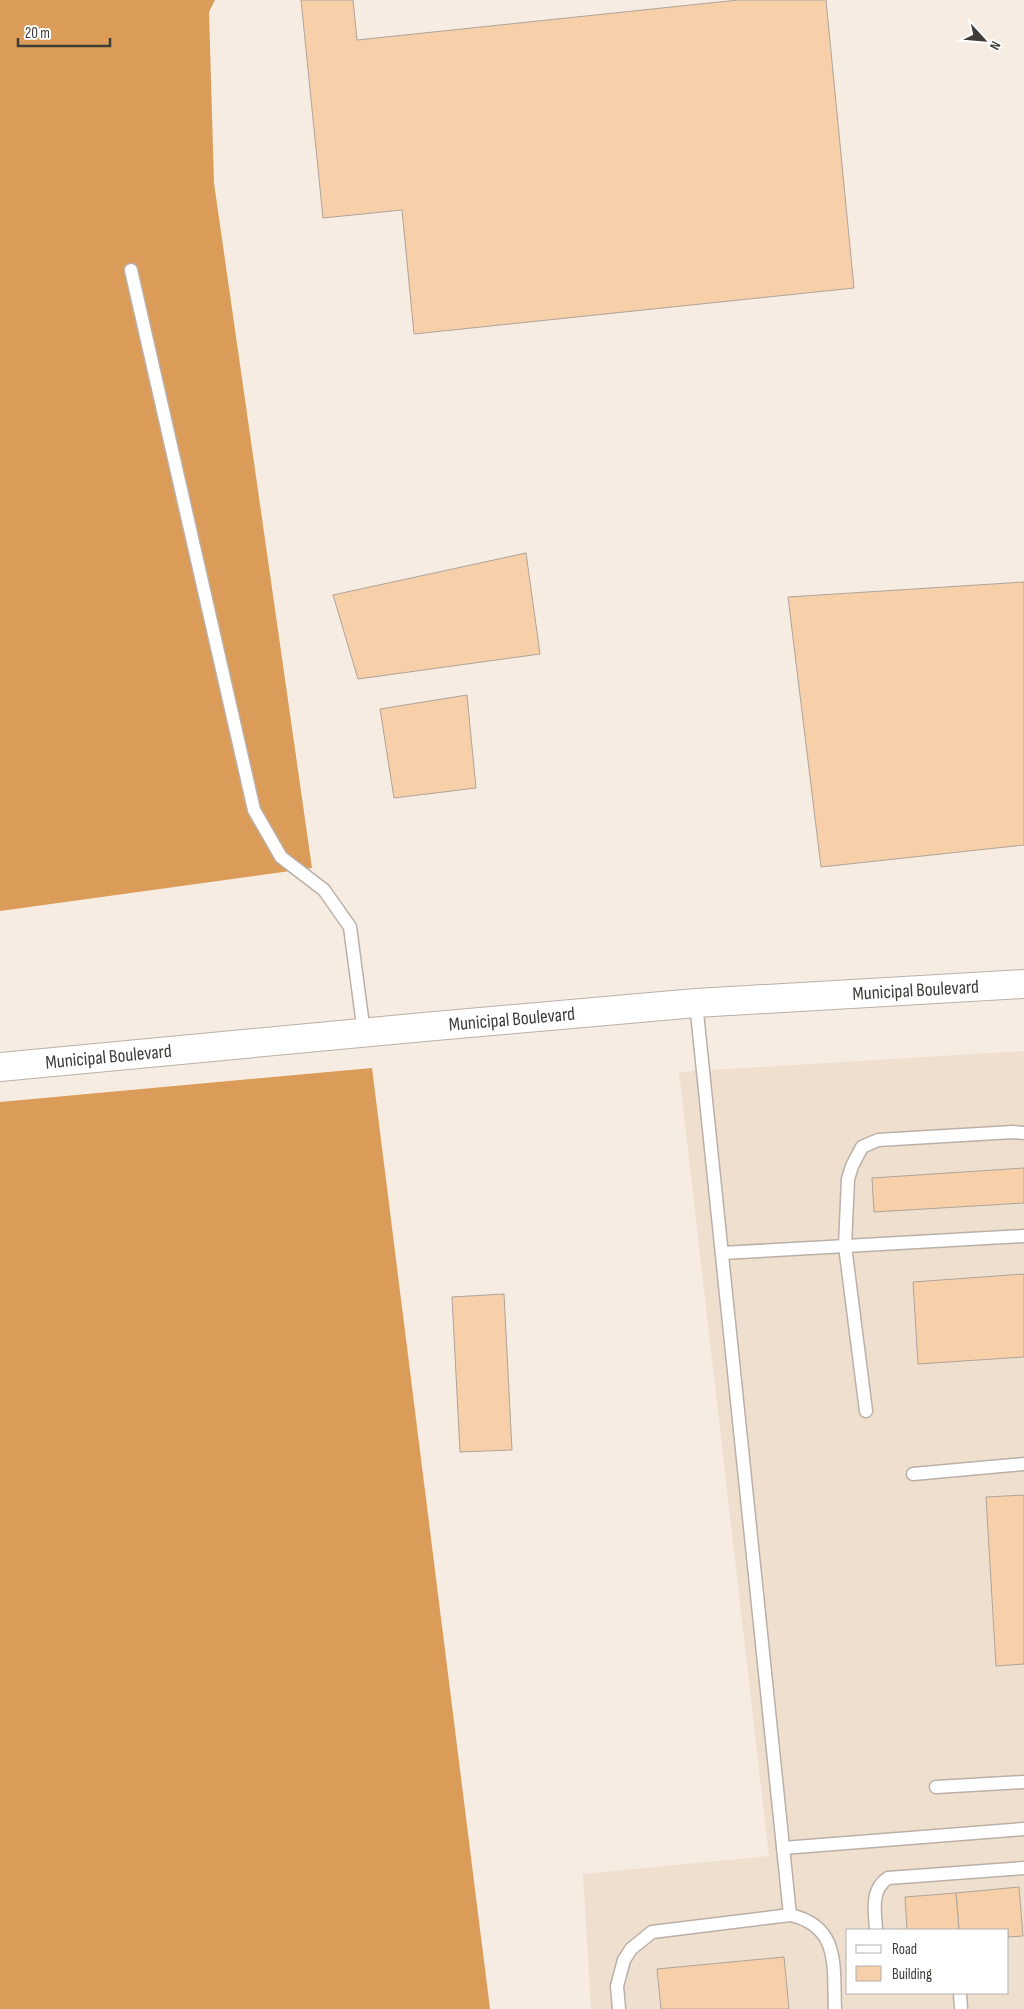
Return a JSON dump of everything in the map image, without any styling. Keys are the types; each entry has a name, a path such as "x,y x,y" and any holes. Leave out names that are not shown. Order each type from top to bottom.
{"main road":[{"path":"1016,988 1024,967"},
{"name":"Municipal Boulevard","path":"0,1067 696,1004 1016,988"}],"lane":[{"path":"131,270 254,810 281,857 324,890 350,927 364,1033"},
{"path":"696,1004 790,1915"},
{"path":"866,1411 845,1246 848,1179 852,1166 862,1147 878,1140 1012,1132 1024,1133"},
{"path":"722,1252 1024,1236"},
{"path":"913,1474 1024,1464"},
{"path":"936,1787 1024,1782"},
{"path":"784,1848 1024,1829"},
{"path":"876,1929 876,1892 880,1884 888,1878 1024,1868"},
{"path":"619,2009 617,1986 624,1960 631,1949 652,1932 790,1915 811,1922 827,1938 832,1949 834,2009"},
{"path":"960,1994 961,2009"}],"shaded area":[{"path":"0,0 215,0 209,12 214,183 312,868 0,911"},
{"path":"1024,1051 1024,2009 591,2009 583,1874 769,1856 679,1072"},
{"path":"372,1068 490,2009 0,2009 0,1102"}],"building":[{"path":"301,0 353,0 357,40 738,0 826,0 854,288 414,334 402,210 323,218"},
{"path":"526,553 540,654 358,679 333,595"},
{"path":"1024,582 1024,845 821,867 788,597"},
{"path":"467,695 476,788 394,798 380,709"},
{"path":"1024,1168 1024,1203 874,1212 872,1178"},
{"path":"1024,1274 1024,1357 918,1364 913,1282"},
{"path":"504,1294 512,1450 460,1452 452,1297"},
{"path":"1024,1495 1024,1664 996,1666 986,1497"},
{"path":"1019,1887 1023,1936 1009,1937 1009,1929 959,1929 956,1893"},
{"path":"956,1893 959,1929 907,1929 905,1897"},
{"path":"784,1957 789,2009 661,2009 657,1969"}]}
